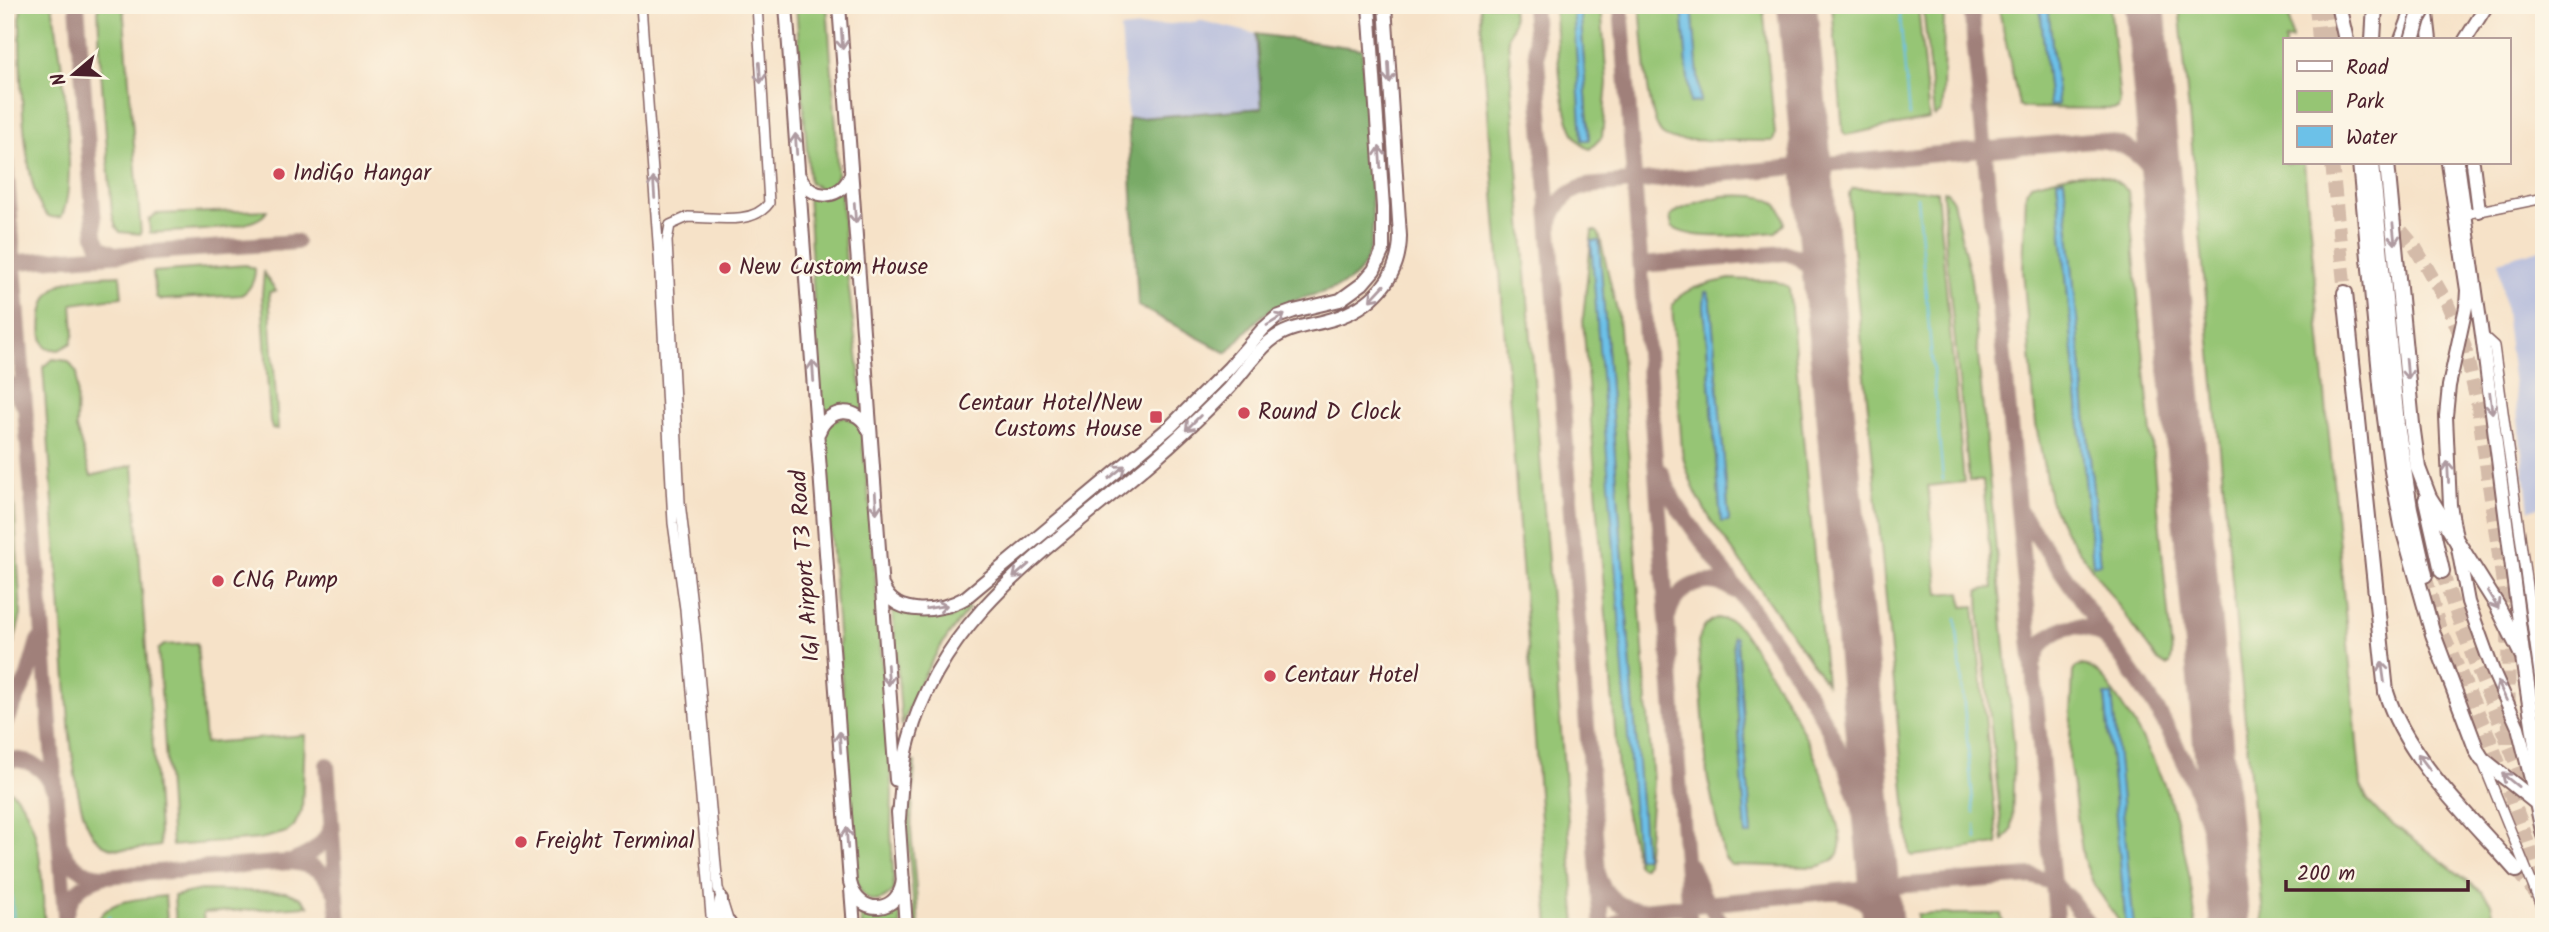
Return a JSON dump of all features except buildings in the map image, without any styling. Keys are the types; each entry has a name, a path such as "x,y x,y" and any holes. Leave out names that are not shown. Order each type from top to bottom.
{"highway":[{"path":"2339,5 2346,38"},
{"path":"2373,38 2375,5"},
{"path":"2403,38 2415,5"},
{"path":"2413,38 2418,19 2426,5"},
{"path":"2360,164 2382,395 2402,525 2433,634 2480,755 2540,801"},
{"path":"2372,164 2397,424 2410,508 2425,575"},
{"path":"2388,165 2412,424 2418,468 2442,571"},
{"path":"2345,293 2386,692 2393,716 2404,737 2438,782 2516,870"},
{"path":"2418,468 2428,497 2497,605 2523,657 2544,835"}],"main road":[{"name":"IGI Airport T3 Road","path":"786,5 850,882"},
{"path":"839,5 906,927"},
{"path":"881,582 892,601 904,607 921,609 950,604 965,597 1171,426 1277,317 1340,300 1362,284 1374,270 1383,250 1383,207 1370,5"},
{"path":"899,818 903,767 926,689 952,644 984,606 1004,585 1174,442 1270,342 1285,331 1331,320 1359,308 1378,293 1392,275 1400,250 1400,236 1385,5"},
{"path":"2426,5 2430,38"},
{"path":"2434,5 2437,38"},
{"path":"2466,38 2487,5"},
{"path":"2448,164 2467,290 2446,416 2449,491 2456,542 2468,602 2493,671 2518,727 2540,801"},
{"path":"2458,164 2517,556 2523,657"},
{"path":"2473,164 2479,211"},
{"path":"798,170 804,186 825,195 835,193 848,183 851,166"},
{"path":"818,439 823,422 838,412 847,412 863,419 871,435"},
{"path":"850,882 856,898 870,907 879,907 894,901 902,887 903,878"},
{"path":"850,882 854,927"},
{"path":"721,900 722,926"}],"street":[{"path":"641,5 661,292 672,504 722,926"},
{"path":"721,900 680,502 667,241 670,226 688,217 754,217 764,211 769,203 757,5"},
{"path":"2465,214 2544,198"},
{"path":"2517,556 2544,710"},
{"path":"2480,755 2544,917"}],"shaded area":[{"path":"1202,21 1256,34 1263,108 1128,119 1121,29"},
{"path":"2544,248 2544,505 2529,510 2499,261"}],"green space":[{"path":"21,5 52,5 69,146 69,176 61,217 46,214 38,200 31,177 21,81"},
{"path":"98,5 123,5 141,234 120,232 112,213"},
{"path":"796,5 827,5 837,175 832,185 823,190 810,183 809,179"},
{"path":"1480,5 1512,5 1513,22 1508,38 1576,927 1549,927"},
{"path":"1554,5 1573,5 1583,140 1589,139 1580,5 1601,5 1607,83 1602,137 1590,149 1579,142 1565,108"},
{"path":"1640,5 1682,5 1690,103 1700,102 1692,5 1763,5 1775,135 1773,141 1677,140 1662,134 1652,110 1649,93"},
{"path":"1832,5 1918,5 1929,119 1846,135 1843,132"},
{"path":"1923,5 1944,5 1943,104 1942,111 1934,117"},
{"path":"1998,5 2040,5 2050,106 2058,105 2048,5 2110,5 2120,103 2117,109 2024,108 2019,105"},
{"path":"2179,5 2288,5 2292,38 2283,38 2283,164 2304,164 2361,786 2368,801 2380,814 2482,892 2491,903 2496,927 2264,927"},
{"path":"1256,34 1362,49 1373,223 1370,247 1356,276 1331,290 1298,299 1264,314 1227,353 1138,306 1128,119 1262,108"},
{"path":"2073,174 2096,174 2115,180 2128,191 2172,655 2170,664 2166,666 2158,661 2063,528 2050,500 2036,425 2023,270 2026,192 2031,184","holes":["2064,179 2100,564 2093,564 2057,181"]},
{"path":"1853,188 1937,191 1964,482 1928,486 1939,594 1961,592 1963,607 1974,606 1998,844 1913,856 1910,854 1851,228 1849,194"},
{"path":"1943,191 1947,192 1953,201 1971,279 2014,746 2012,830 2003,841 1980,622 1979,590 1993,588 1983,481 1969,481 1946,253"},
{"path":"841,192 846,265 864,411 843,405 820,414 808,195"},
{"path":"1722,196 1752,196 1771,200 1782,213 1784,224 1776,232 1722,236 1694,235 1672,227 1670,217 1679,210"},
{"path":"267,210 261,217 249,223 196,231 150,233 149,220 156,214"},
{"path":"1592,231 1596,231 1599,234 1618,315 1653,782 1644,867 1637,863 1619,783 1583,319","holes":["1599,241 1645,857 1638,858"]},
{"path":"246,265 255,269 254,277 250,287 241,295 162,300 156,297 153,272"},
{"path":"264,273 276,291 269,292 278,429 272,428 270,422 262,294"},
{"path":"120,275 122,297 72,304 74,333 71,343 59,350 46,348 41,329 42,316 45,302 51,292 70,280"},
{"path":"1730,279 1775,281 1789,287 1826,683 1711,520 1693,487 1684,461 1672,306 1690,290","holes":["1708,292 1729,521 1721,521 1704,306"]},
{"path":"53,359 68,361 77,373 76,428 91,476 133,465 160,846 125,849 106,846 89,828 79,797 70,736 43,367"},
{"path":"842,416 857,422 861,429 870,508 892,793 894,890 878,901 868,899 857,883 823,435 825,427"},
{"path":"5,450 12,468 21,615 5,678"},
{"path":"965,605 969,609 930,665 914,695 902,727 892,606 938,610 940,614 951,618"},
{"path":"1717,618 1731,621 1740,628 1784,696 1809,743 1840,835 1839,851 1829,862 1814,867 1731,865 1724,857 1707,775 1698,643 1704,628","holes":["1733,637 1737,643 1752,835 1746,835"]},
{"path":"197,643 205,743 305,735 302,810 294,826 287,832 260,839 172,846 158,650 164,645"},
{"path":"2081,665 2094,670 2108,684 2151,754 2163,781 2181,837 2196,927 2133,927 2112,695 2105,696 2126,927 2123,927 2094,885 2083,858 2069,759 2073,672"},
{"path":"912,762 915,762 911,829 919,927 915,927 907,829"},
{"path":"5,791 11,791 22,804 36,836 45,927 5,927"},
{"path":"200,890 287,892 301,898 308,906 203,913 204,927 176,927 174,896"},
{"path":"165,896 167,920 149,924 149,927 96,927 100,917 114,905 134,899"},
{"path":"899,904 901,927 862,927 860,907 870,913 880,914"},
{"path":"1917,914 2001,914 2004,927 1917,927"}],"water":[{"path":"1573,5 1580,5 1589,140 1582,140"},
{"path":"1682,5 1692,5 1700,102 1690,103"},
{"path":"2040,5 2048,5 2058,105 2050,106"},
{"path":"2064,179 2100,564 2093,565 2057,180"},
{"path":"1591,241 1599,241 1645,857 1637,858"},
{"path":"1705,292 1708,292 1711,305 1729,521 1721,522 1704,305"},
{"path":"1733,637 1736,637 1737,643 1752,835 1746,835"},
{"path":"2105,695 2112,695 2134,927 2126,927"}],"waterway":[{"path":"1899,5 1909,116"},
{"path":"1917,197 1943,480"},
{"path":"1956,619 1974,813"},
{"path":"5,811 14,927"},
{"path":"1976,824 1977,839"},
{"path":"109,917 109,927"}],"taxiway":[{"path":"77,5 95,236 100,247 115,254"},
{"path":"1533,5 1602,927"},
{"path":"1621,5 1690,927"},
{"path":"1971,5 2057,927"},
{"path":"1551,221 1564,198 1587,186 2092,140 2116,144 2136,154 2151,170 2162,192"},
{"path":"5,152 66,927"},
{"path":"6,267 20,262 53,259 296,242"},
{"path":"1641,265 1786,253 1811,268 1824,294"},
{"path":"5,381 23,404"},
{"path":"1661,472 1674,501 1787,659 1837,746 1864,824 1881,905"},
{"path":"2020,512 2105,634"},
{"path":"1668,617 1678,597 1694,585 1714,583 1735,591"},
{"path":"2034,662 2047,639 2058,631 2071,627 2091,629 2107,640 2120,655 2170,732 2197,792 2216,856 2230,926"},
{"path":"5,723 28,676 38,641"},
{"path":"5,760 20,760 34,765 49,779 52,786"},
{"path":"327,765 339,927"},
{"path":"293,861 316,848 331,827"},
{"path":"61,846 77,867 102,876"},
{"path":"66,913 71,899 80,889 105,876 290,862 307,865 319,871 337,896"},
{"path":"1691,866 1702,893 1719,920"},
{"path":"1599,879 1606,892 1621,905 1642,910 1879,887 2032,876 2052,882 2072,902"},
{"path":"1842,893 1856,897 1866,904 1882,927"},
{"path":"2067,895 2090,927"},
{"path":"1613,927 1628,915 1642,910"}],"runway":[{"path":"1797,5 1883,927"},
{"path":"2145,5 2230,927"}],"tunnel":[{"path":"2316,5 2319,38"},
{"path":"2326,5 2330,38"},
{"path":"2332,164 2345,293"},
{"path":"2388,215 2415,247 2447,303 2464,344 2478,407 2508,619 2509,743"},
{"path":"2442,571 2462,629 2531,801"},
{"path":"2425,575 2439,626 2489,737 2544,893"},
{"path":"2516,870 2538,896"}],"place":[{"name":"IndiGo Hangar","path":"279,174"},
{"name":"New Custom House","path":"725,268"},
{"name":"Round D Clock","path":"1244,413"},
{"name":"Centaur Hotel/New Customs House","path":"1156,417"},
{"name":"CNG Pump","path":"218,581"},
{"name":"Centaur Hotel","path":"1270,676"},
{"name":"Freight Terminal","path":"521,842"}]}
